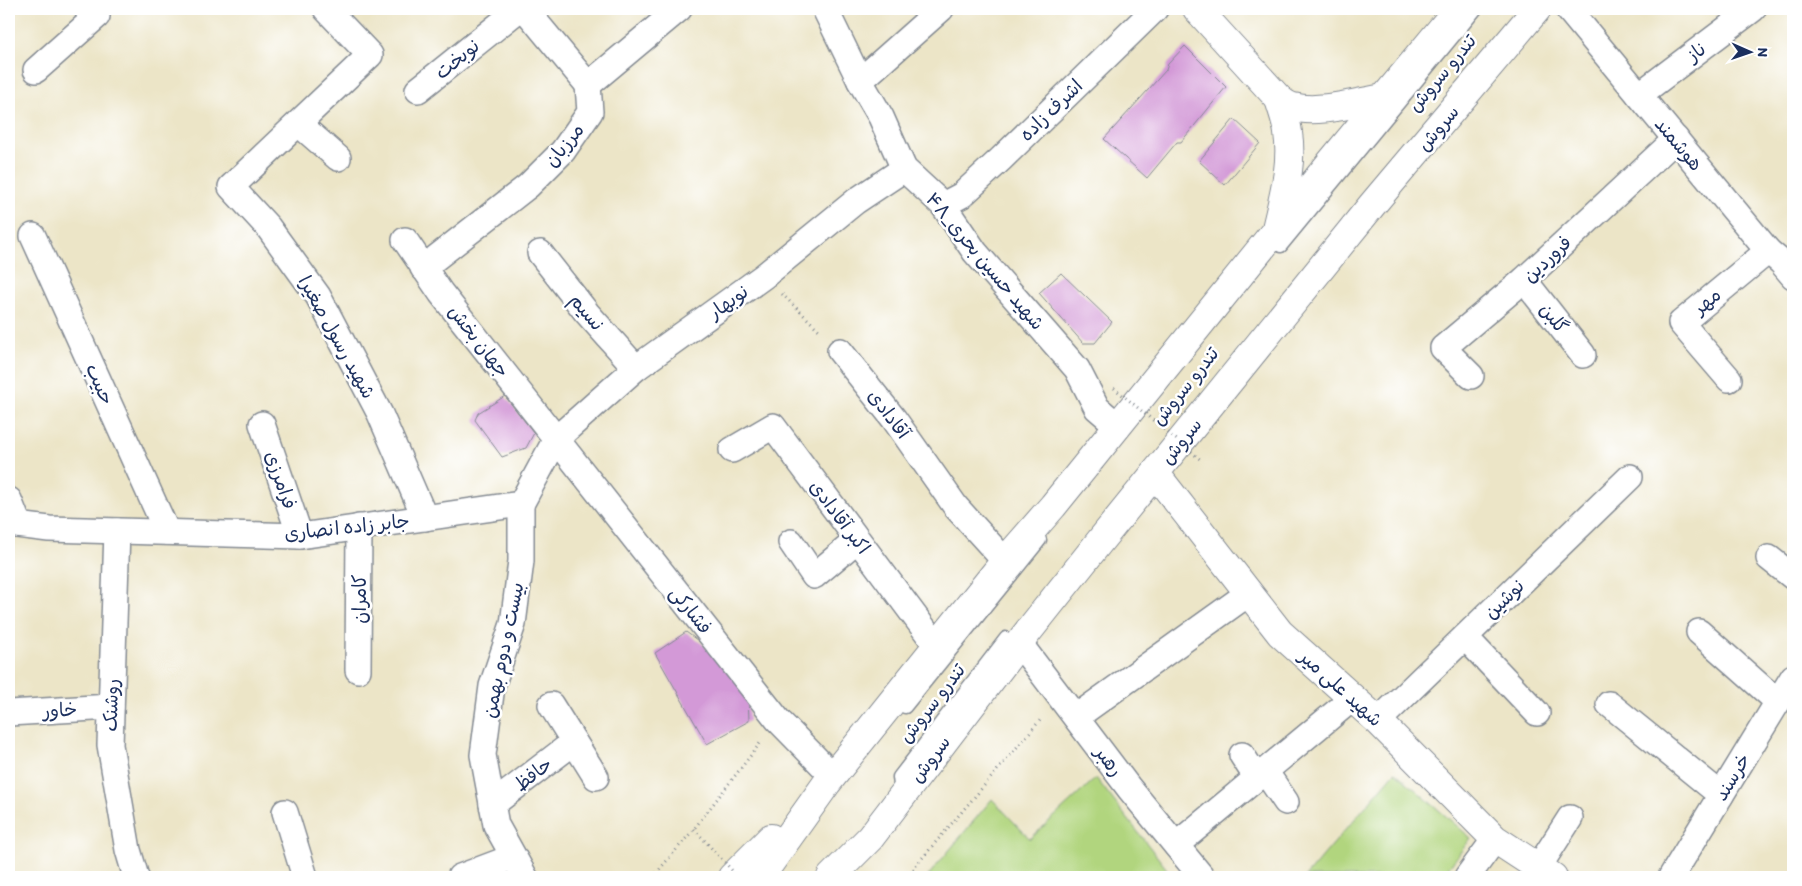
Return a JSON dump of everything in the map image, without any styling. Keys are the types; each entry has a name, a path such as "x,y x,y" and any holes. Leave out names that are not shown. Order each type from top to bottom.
{"main road":[{"path":"1197,9 1279,99 1292,107 1308,109 1326,108 1384,98"},
{"path":"760,877 836,772 1005,561 1053,506 1458,9"},
{"name":"سروش","path":"831,877 870,838 1016,636 1155,473 1372,205 1537,9"},
{"path":"1276,230 1285,188 1290,149 1288,131 1279,99"},
{"name":"شهید علی میر","path":"1155,473 1280,633 1378,721 1495,839 1545,872"},
{"path":"732,877 836,772"},
{"path":"838,877 870,838"}],"street":[{"path":"36,70 97,16 87,9"},
{"name":"شهید رسول صغیرا","path":"326,9 370,56 231,187 268,226 318,296 380,414 424,518"},
{"name":"نوبخت","path":"418,90 519,9"},
{"path":"525,9 588,85 679,9"},
{"name":"۴۸_شهید حسین بحری","path":"825,9 880,117 904,169 943,205 974,252 1077,369 1097,408 1118,426"},
{"path":"860,81 941,9"},
{"name":"اشرف زاده","path":"943,205 962,195 1001,159 1155,9"},
{"name":"هوشمند","path":"1568,9 1768,251 1793,276"},
{"name":"ناز","path":"1639,95 1753,9"},
{"name":"مرزبان","path":"423,268 528,186 563,151 590,112 588,85"},
{"path":"299,124 338,158"},
{"name":"فروردین","path":"1471,376 1443,348 1524,280 1676,139"},
{"name":"نوبهار","path":"556,439 636,368 764,276 856,202 904,169"},
{"name":"حبیب","path":"33,236 166,532"},
{"name":"جهان بخش","path":"405,240 423,268 556,439"},
{"name":"مهر","path":"1729,379 1681,323 1768,251"},
{"name":"نسیم","path":"540,253 587,314 636,368"},
{"name":"گلبن","path":"1524,280 1583,355"},
{"name":"آقادادی","path":"840,351 894,419 956,507 1005,561"},
{"name":"فرامرزی","path":"262,424 300,536"},
{"name":"اکبر آقادادی","path":"732,450 773,426 937,646"},
{"path":"521,504 556,439"},
{"name":"فشارکی","path":"556,439 778,720 836,772"},
{"name":"نوشین","path":"1378,721 1630,476"},
{"path":"9,500 14,524"},
{"name":"جابر زاده انصاری","path":"14,524 49,529 300,536 521,504"},
{"name":"بیست و دوم بهمن","path":"519,867 496,825 484,755 492,686 513,624 521,561 521,504"},
{"name":"کامران","path":"358,670 359,527"},
{"name":"روشنک","path":"116,531 110,745 128,850 136,877"},
{"path":"791,542 814,576 857,540"},
{"path":"1769,558 1793,577"},
{"path":"1076,717 1249,593"},
{"path":"1699,632 1778,702"},
{"name":"رهبر","path":"1016,636 1129,788 1202,877"},
{"path":"1465,636 1537,713"},
{"name":"خرسند","path":"1671,877 1793,677"},
{"path":"1176,845 1353,698"},
{"path":"1609,704 1721,796"},
{"path":"550,705 596,777"},
{"name":"خاور","path":"9,713 111,707"},
{"name":"حافظ","path":"492,805 574,742"},
{"path":"1242,755 1286,802"},
{"path":"285,812 305,877"},
{"path":"1545,872 1570,818"},
{"path":"1467,877 1495,839"},
{"path":"460,877 519,867"}],"lane":[{"name":"تندرو سروش","path":"1270,259 1476,9"},
{"name":"تندرو سروش","path":"1215,379 1413,137"},
{"name":"تندرو سروش","path":"898,715 1214,327"},
{"name":"تندرو سروش","path":"836,772 868,752 886,730"}],"path":[{"path":"764,276 840,351"},
{"path":"1114,388 1201,460"},
{"path":"906,877 1060,697"},
{"path":"653,877 694,829 778,720"},
{"path":"694,829 738,877"},
{"path":"910,872 917,877"}],"green space":[{"path":"1395,772 1471,838 1442,877 1305,877"},
{"path":"1096,778 1173,877 927,877 992,799 1030,839"}],"building":[{"path":"1185,46 1226,87 1181,142 1177,142 1147,178 1104,139"},
{"path":"1234,119 1260,143 1225,185 1199,161"},
{"path":"1061,273 1112,322 1095,343 1083,343 1039,293"},
{"path":"505,396 534,433 526,448 502,457 475,420 478,413"},
{"path":"686,632 705,646 748,694 749,721 707,744 655,653"}]}
